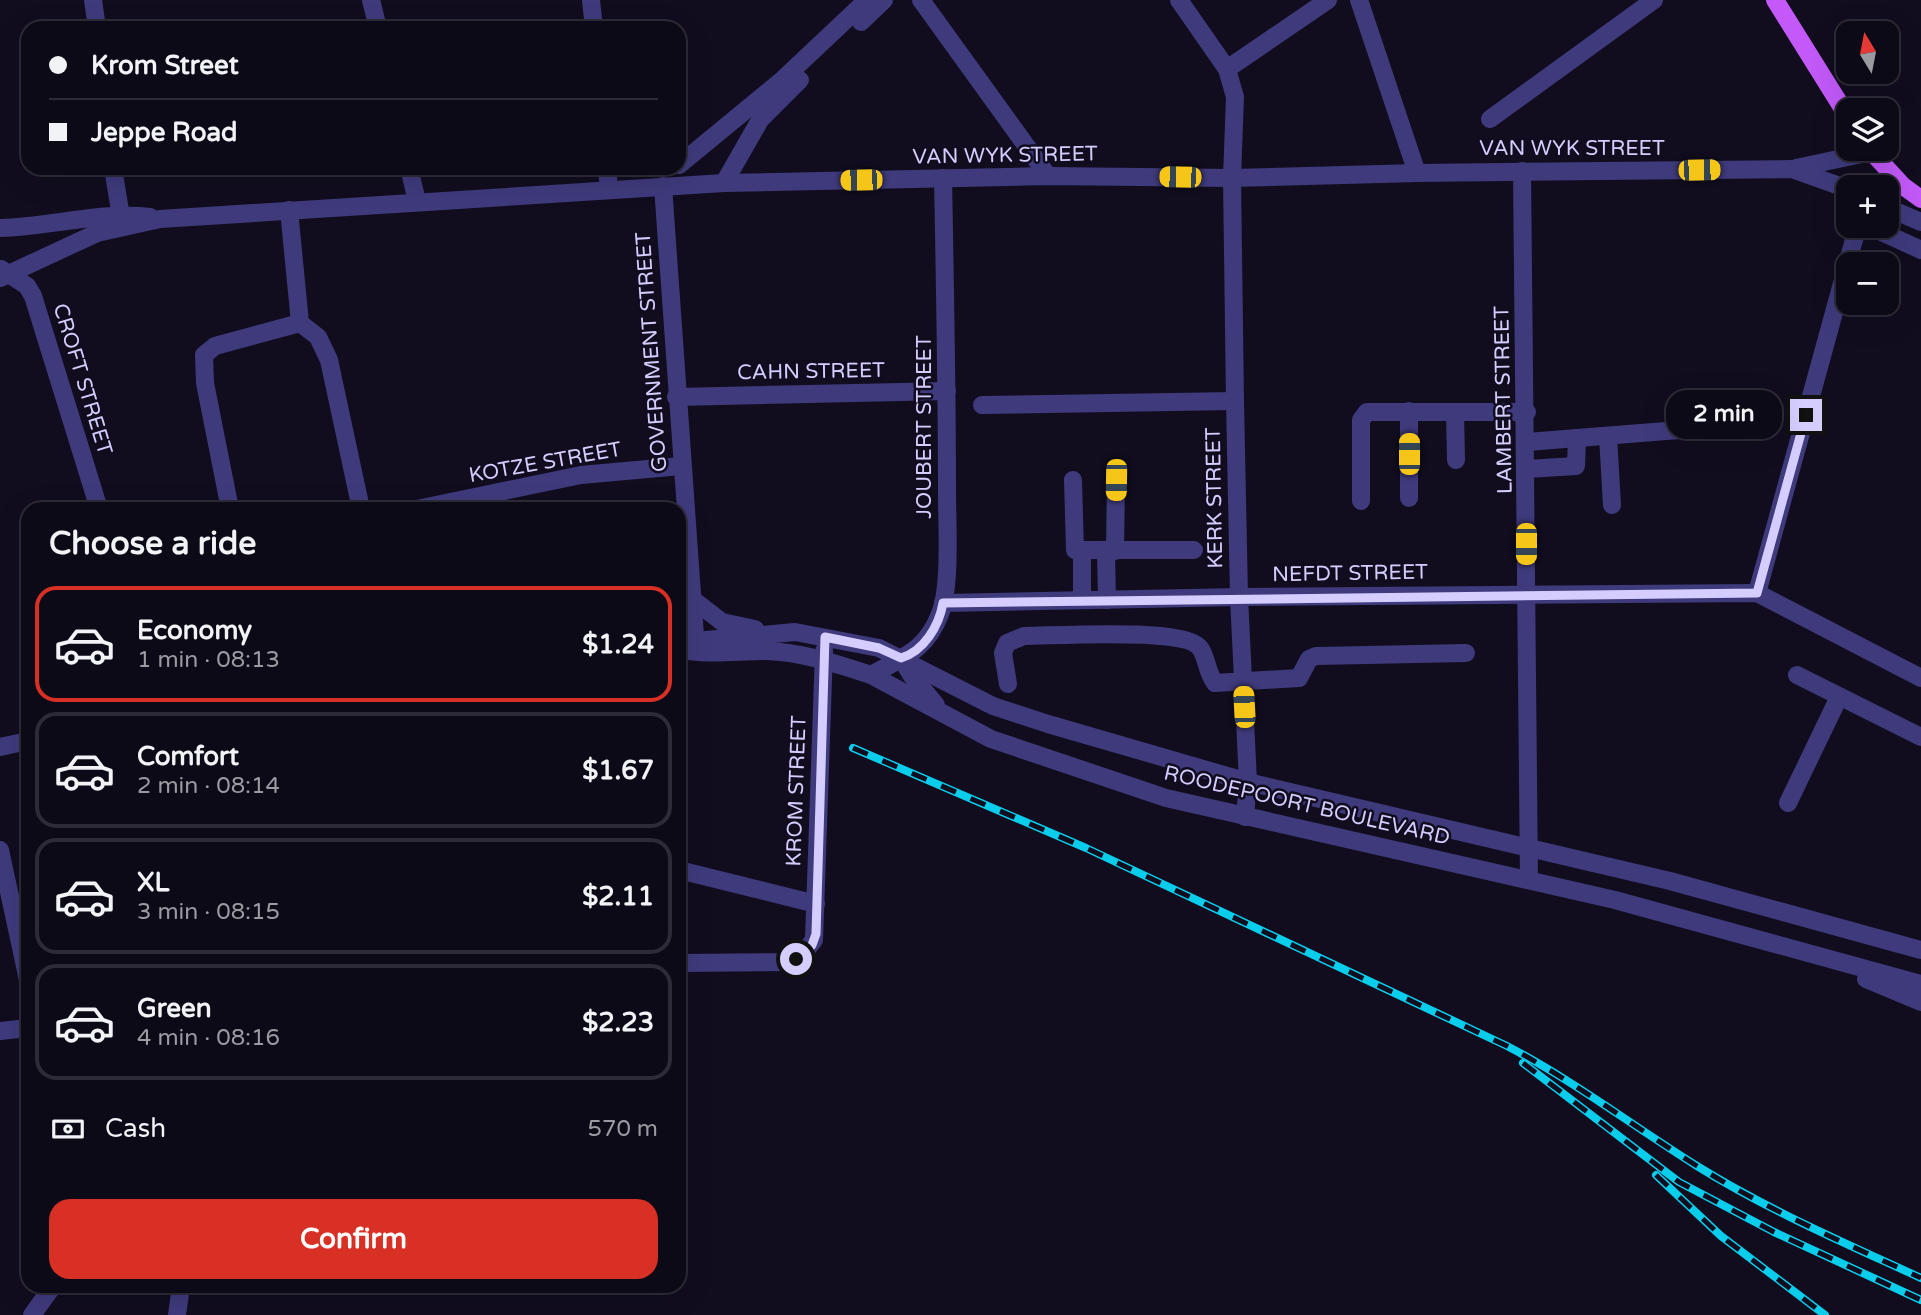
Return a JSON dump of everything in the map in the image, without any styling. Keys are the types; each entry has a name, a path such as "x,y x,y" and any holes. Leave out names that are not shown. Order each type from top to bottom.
{"main road":[{"path":"1775,0 1836,98"},
{"path":"1880,161 1903,186 1921,200"}],"street":[{"path":"93,0 96,21"},
{"path":"371,0 376,21"},
{"path":"591,0 593,21"},
{"path":"686,160 781,81 867,0"},
{"path":"724,183 749,135 775,102 884,0"},
{"path":"921,0 1048,176"},
{"path":"1179,0 1227,69 1328,0"},
{"path":"1359,0 1417,173"},
{"path":"1490,119 1654,0"},
{"name":"KERK STREET","path":"1227,69 1235,97 1232,178 1235,401 1239,597 1248,782 1245,817"},
{"path":"1792,169 1836,158"},
{"name":"VAN WYK STREET","path":"0,228 724,183 1048,176 1232,178 1792,169 1836,185"},
{"name":"LAMBERT STREET","path":"1522,172 1527,412 1529,880"},
{"path":"114,175 121,221"},
{"path":"411,175 417,201"},
{"path":"608,175 610,190"},
{"path":"658,186 669,175"},
{"name":"JOUBERT STREET","path":"871,675 923,646 939,617 943,603 947,532 947,391 943,178"},
{"name":"GOVERNMENT STREET","path":"658,186 684,502"},
{"path":"289,210 300,323 318,337 330,360 360,502"},
{"path":"1899,213 1915,221 1921,235"},
{"name":"VAN WYK STREET","path":"3,274 121,221"},
{"path":"1921,250 1866,228 1855,236 1757,593 1921,678"},
{"name":"CROFT STREET","path":"3,274 27,286 33,296 97,502"},
{"path":"228,502 208,406 204,355 215,346 300,323"},
{"name":"CAHN STREET","path":"676,397 947,391"},
{"path":"982,405 1235,401"},
{"path":"1362,501 1362,416 1371,411 1527,412"},
{"path":"1409,411 1409,498"},
{"path":"1455,412 1456,460"},
{"path":"1527,442 1755,424"},
{"path":"1608,436 1612,505"},
{"path":"1527,468 1576,466 1577,438"},
{"name":"KOTZE STREET","path":"451,502 581,475 681,466"},
{"path":"1073,480 1073,546 1082,551 1194,550"},
{"path":"1107,600 1116,480"},
{"name":"GOVERNMENT STREET","path":"686,532 691,598 687,648"},
{"path":"1082,551 1082,600"},
{"name":"NEFDT STREET","path":"943,603 1239,597 1757,593"},
{"path":"691,598 722,622 745,628 795,632"},
{"name":"ROODEPOORT BOULEVARD","path":"687,648 795,632 879,648 993,706 1248,782 1529,847 1921,950"},
{"path":"1008,684 1003,653 1007,643 1024,636 1141,635 1187,638 1201,649 1206,672 1215,683 1299,678 1309,659 1316,656 1466,653"},
{"name":"KROM STREET","path":"686,963 776,963 796,959 812,945 816,934 825,637"},
{"name":"ROODEPOORT BOULEVARD","path":"687,648 765,651 799,654 823,660 871,675 991,739 1166,798 1626,903 1811,956 1921,984"},
{"path":"901,658 923,692 951,718"},
{"path":"1797,675 1921,737"},
{"path":"1788,803 1839,697"},
{"path":"0,747 21,742"},
{"path":"0,850 21,948"},
{"path":"686,872 816,904"},
{"path":"1811,956 1921,1002"},
{"path":"0,1031 21,1029"},
{"path":"32,1315 48,1293"},
{"path":"177,1315 180,1293"}],"railway":[{"path":"853,748 1086,848 1507,1046 1556,1074 1724,1182 1807,1225 1921,1278"},
{"path":"1523,1063 1679,1182 1774,1232 1921,1300"},
{"path":"1656,1175 1721,1236 1825,1315"}],"route":[{"path":"796,959 812,945 816,934 825,637 879,648 901,658 911,655 923,646 939,617 943,603 1500,594 1757,593 1806,415"}]}
